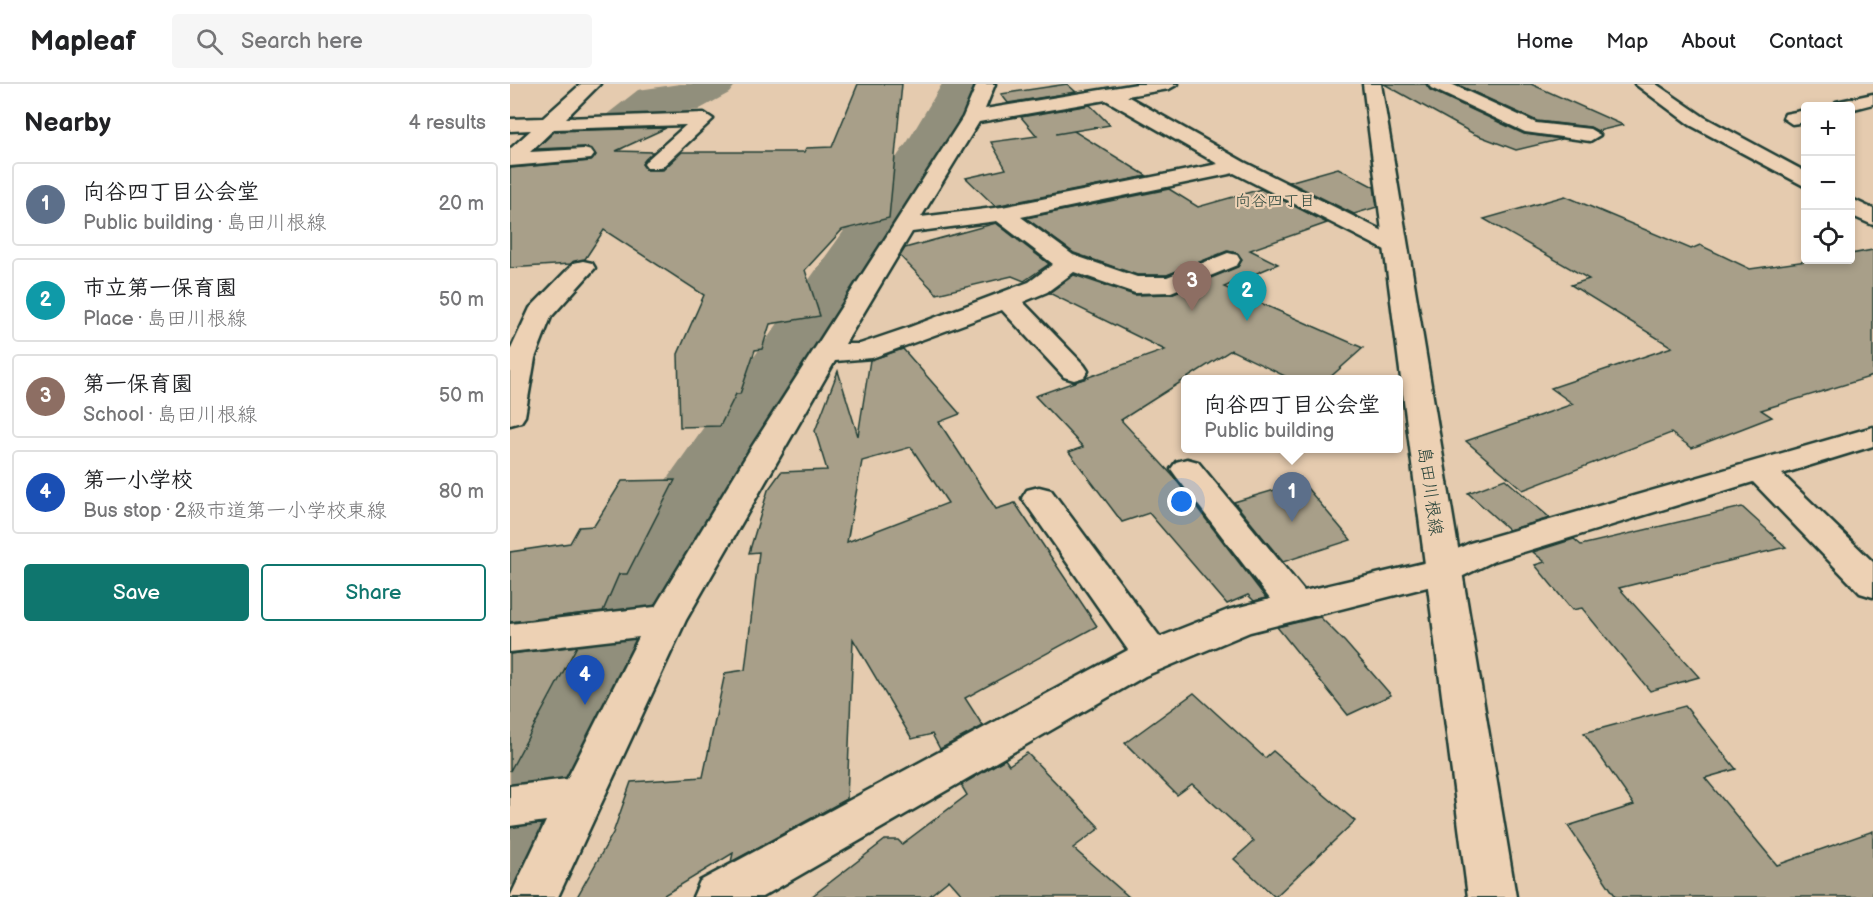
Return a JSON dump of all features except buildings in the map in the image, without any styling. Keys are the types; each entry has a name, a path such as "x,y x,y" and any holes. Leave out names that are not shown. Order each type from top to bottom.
{"street":[{"path":"510,159 591,84"},
{"path":"533,897 572,798 667,620 766,448 972,117 986,84"},
{"path":"972,117 1169,84"},
{"name":"島田川根線","path":"1372,84 1442,571 1492,897"},
{"path":"1437,84 1532,128 1590,135"},
{"path":"1644,84 1698,121 1801,178"},
{"path":"1109,94 1238,166 1395,246"},
{"path":"1854,102 1870,96"},
{"path":"510,125 704,118 654,164"},
{"path":"510,159 584,155"},
{"path":"904,226 1002,214 1238,166"},
{"path":"1855,207 1873,218"},
{"path":"1002,214 1071,262 1135,285 1171,284 1228,260"},
{"path":"825,353 862,352 1006,299 1038,287 1071,262"},
{"path":"510,416 521,358 539,314 582,268"},
{"path":"1006,299 1074,371"},
{"path":"717,897 1131,665 1240,620 1442,571 1482,552 1873,436"},
{"path":"1187,469 1296,607"},
{"path":"1759,470 1873,584"},
{"path":"1039,498 1154,656"},
{"path":"510,638 667,620"},
{"path":"510,806 572,798"}],"waterway":[{"path":"510,217 654,100 682,100 714,84"},
{"path":"510,835 641,583 931,143 964,84"}],"place":[{"name":"第一保育園","path":"1192,311"},
{"name":"市立第一保育園","path":"1247,321"},
{"name":"向谷四丁目公会堂","path":"1292,522"},
{"name":"第一小学校","path":"585,705"}],"district":[{"name":"向谷四丁目","path":"1275,201"}]}
